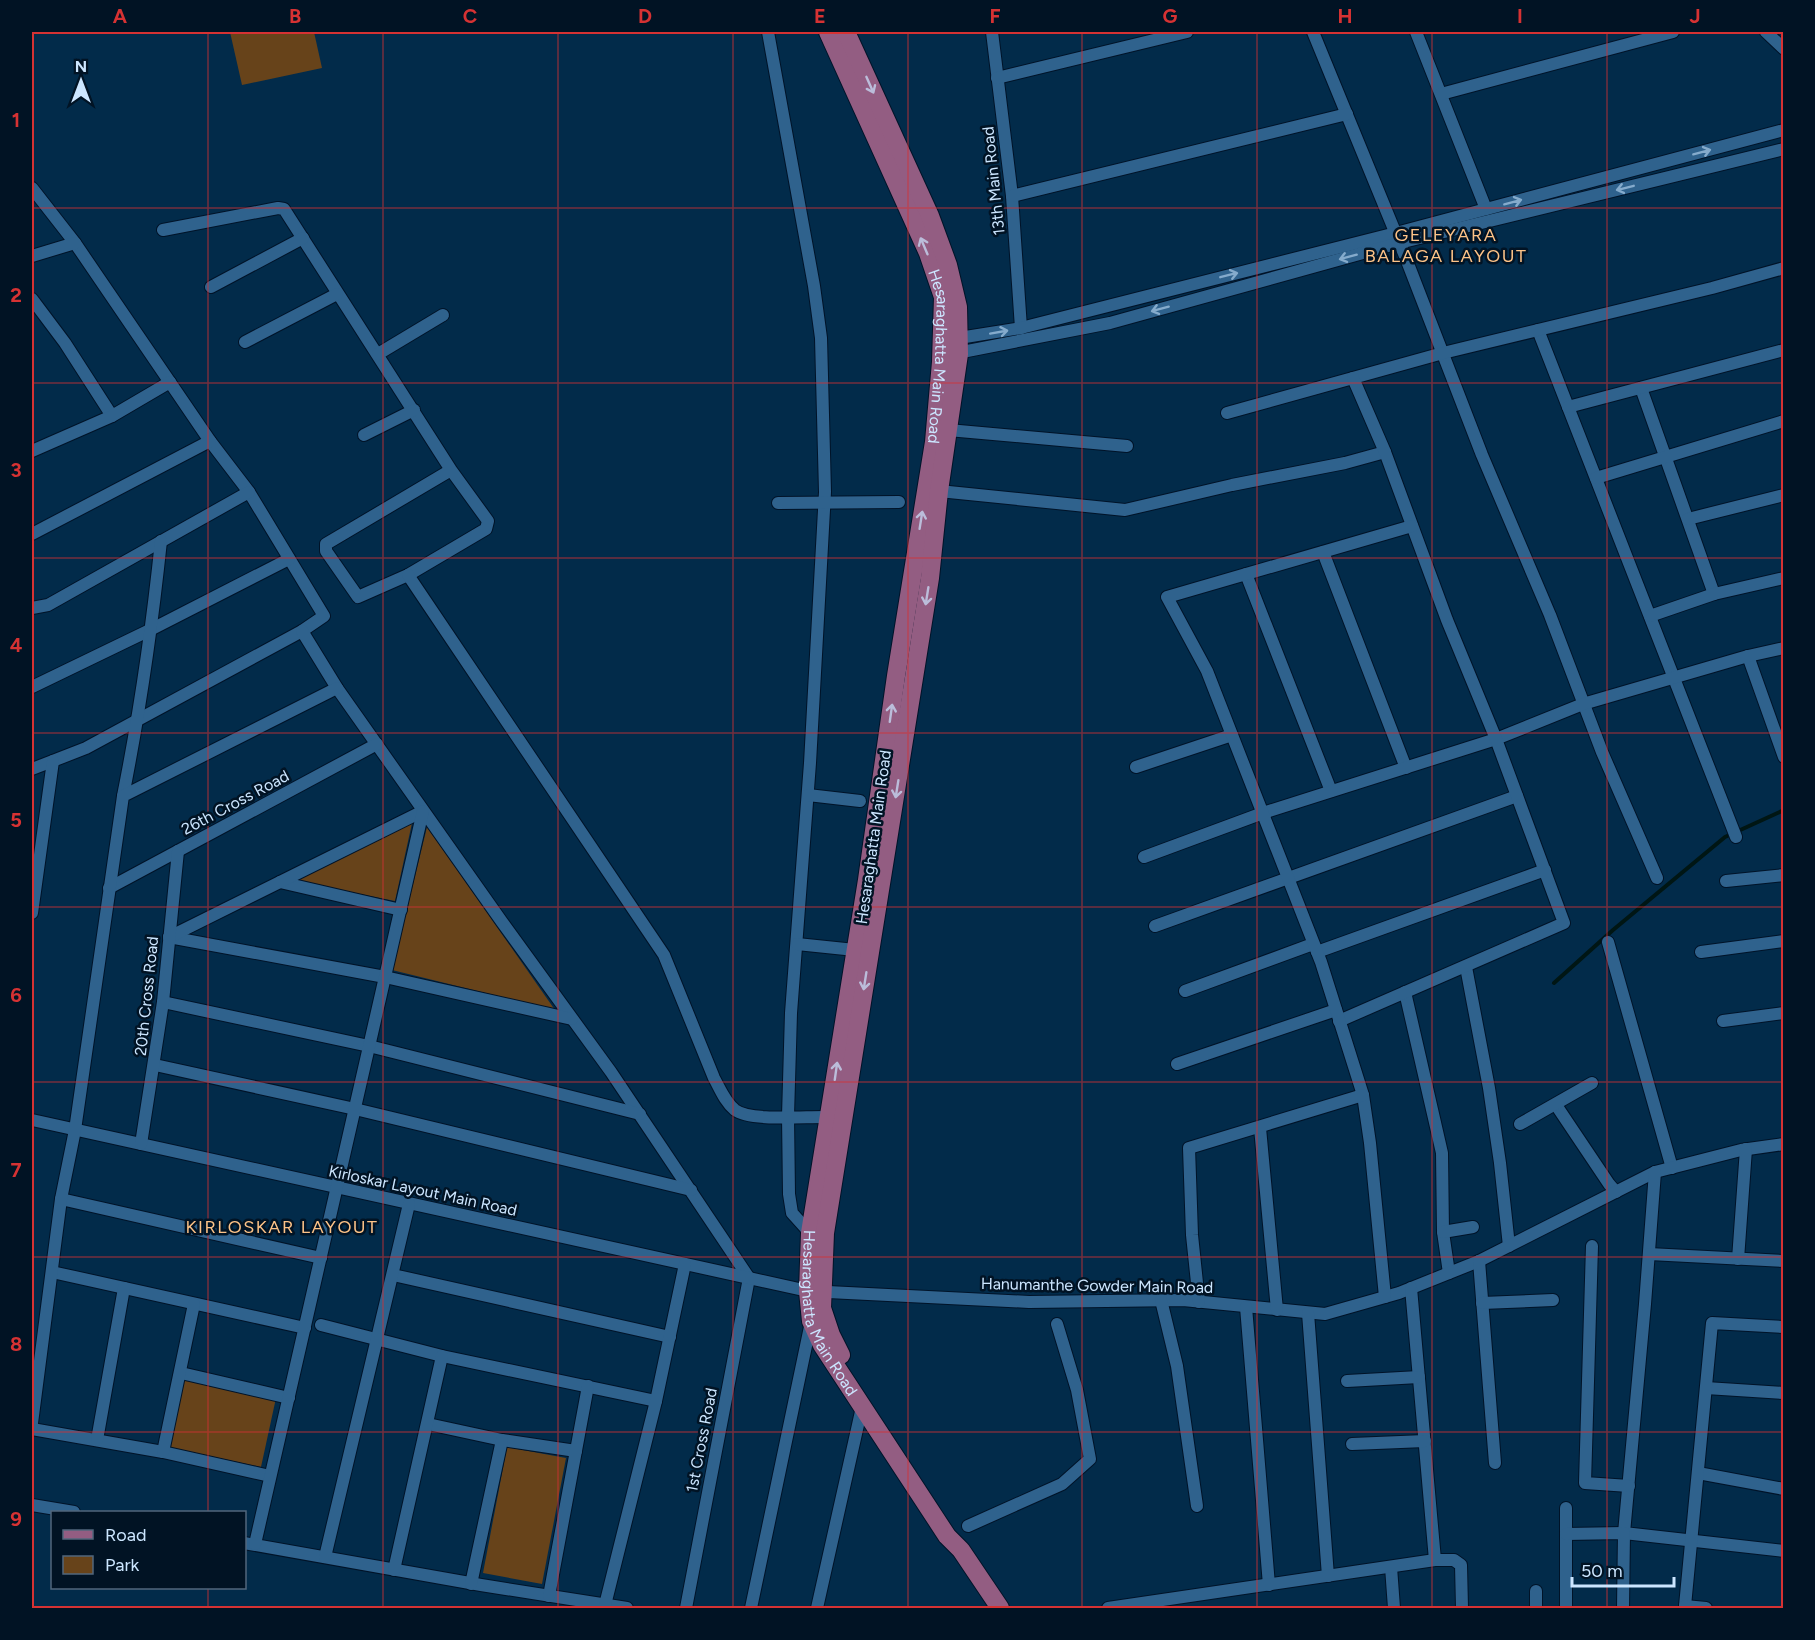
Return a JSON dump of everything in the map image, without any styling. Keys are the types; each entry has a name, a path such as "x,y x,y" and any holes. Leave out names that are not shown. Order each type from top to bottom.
{"main road":[{"name":"Hesaraghatta Main Road","path":"817,1233 926,600 948,430 950,346 943,297 928,253 828,32"},
{"name":"Hesaraghatta Main Road","path":"817,1233 830,1117 896,676 957,307 948,265 937,236 846,32"},
{"path":"817,1233 815,1291 831,1335 956,1533 961,1550"},
{"name":"Hesaraghatta Main Road","path":"815,1291 811,1320 822,1345 947,1536 961,1550 1000,1608"}],"street":[{"path":"768,32 814,286 821,338 824,502 808,795 792,1013 788,1116 789,1194 792,1214 817,1233"},
{"name":"13th Main Road","path":"992,32 1012,195 1022,328"},
{"path":"997,78 1187,32"},
{"path":"1313,32 1482,455 1550,615 1602,752 1657,878"},
{"path":"1416,32 1486,209"},
{"path":"1441,94 1668,32"},
{"path":"1766,32 1784,49"},
{"path":"1012,195 1347,114"},
{"path":"950,346 1110,323 1397,238 1486,209 1784,130"},
{"path":"950,346 1397,238 1784,149"},
{"path":"32,188 75,243 210,441 249,492 324,616 302,631 86,748 32,769"},
{"path":"163,230 281,208 287,212 451,470 488,521 488,526 408,575 358,597 326,551 326,544 451,470"},
{"path":"211,287 303,238"},
{"path":"32,256 75,243"},
{"path":"1227,413 1443,353 1712,288 1784,268"},
{"path":"245,342 337,294"},
{"path":"32,299 65,343 112,416"},
{"path":"378,354 443,315"},
{"path":"1538,330 1736,837"},
{"path":"1568,407 1784,350"},
{"path":"1177,1064 1406,992 1564,923 1385,452 1353,378"},
{"path":"32,450 112,416 170,382"},
{"path":"1641,388 1714,594"},
{"path":"364,435 414,410"},
{"path":"1596,478 1784,421"},
{"path":"948,430 1127,446"},
{"path":"32,534 210,441"},
{"path":"939,491 1125,510 1232,485 1345,463 1385,452"},
{"path":"32,608 48,605 249,492"},
{"path":"1688,519 1784,495"},
{"path":"778,503 899,502"},
{"path":"1385,1297 1363,1095 1315,948 1263,813 1207,671 1167,597 1412,526"},
{"path":"32,1423 61,1199 75,1130 123,796 152,629 161,542"},
{"path":"1323,552 1406,768"},
{"path":"32,687 289,559"},
{"path":"1246,574 1330,791"},
{"path":"408,575 664,956 724,1097 733,1108 750,1116 830,1117"},
{"path":"1650,616 1714,594 1784,578"},
{"path":"302,631 337,688 640,1114 749,1278"},
{"path":"1144,856 1263,813 1496,740 1584,704 1748,656 1784,648"},
{"path":"1748,656 1784,758"},
{"path":"123,796 337,688"},
{"path":"1136,767 1232,735"},
{"name":"26th Cross Road","path":"109,888 376,744"},
{"path":"32,913 53,761"},
{"path":"808,795 860,801"},
{"path":"1155,926 1517,796"},
{"path":"169,937 423,811"},
{"path":"423,811 270,1476 250,1544 471,1584 627,1608"},
{"name":"20th Cross Road","path":"141,1144 163,1002 178,851"},
{"path":"1185,991 1545,870"},
{"path":"1726,881 1784,875"},
{"path":"280,882 401,910"},
{"path":"169,937 385,977 572,1019"},
{"path":"1701,952 1784,941"},
{"path":"1608,942 1672,1168"},
{"path":"797,944 855,950"},
{"path":"1466,967 1489,1088 1509,1245"},
{"path":"1406,992 1442,1153 1443,1232 1449,1273"},
{"path":"163,1002 369,1046 640,1114"},
{"path":"1723,1021 1784,1013"},
{"path":"155,1065 355,1109 691,1190"},
{"path":"1520,1124 1592,1083"},
{"path":"1199,1302 1192,1235 1189,1148 1363,1095"},
{"path":"1556,1105 1616,1192"},
{"name":"Kirloskar Layout Main Road","path":"32,1120 815,1291"},
{"path":"1260,1128 1277,1310"},
{"name":"Hanumanthe Gowder Main Road","path":"815,1291 1029,1302 1161,1300 1325,1314 1412,1288 1479,1261 1655,1172 1746,1149 1784,1144"},
{"path":"1738,1259 1746,1149"},
{"path":"1623,1608 1624,1533 1655,1172"},
{"path":"61,1199 321,1258"},
{"path":"325,1557 409,1204"},
{"path":"1443,1232 1473,1227"},
{"path":"1592,1246 1585,1483 1629,1486"},
{"path":"1649,1254 1784,1261"},
{"path":"1479,1261 1495,1463"},
{"path":"605,1605 656,1401 685,1264"},
{"path":"52,1272 304,1328"},
{"path":"393,1275 670,1337"},
{"name":"1st Cross Road","path":"686,1608 749,1278"},
{"path":"97,1440 124,1288"},
{"path":"1412,1288 1435,1560"},
{"path":"1161,1300 1177,1366 1197,1506"},
{"path":"1482,1303 1553,1300"},
{"path":"163,1452 194,1304"},
{"path":"1246,1307 1269,1585"},
{"path":"1308,1312 1328,1576"},
{"path":"752,1608 811,1320"},
{"path":"1706,1608 1685,1607 1712,1323 1784,1327"},
{"path":"968,1526 1062,1484 1090,1459 1077,1390 1057,1324"},
{"path":"321,1325 442,1356 656,1401"},
{"path":"394,1570 442,1356"},
{"path":"181,1373 288,1398"},
{"path":"1347,1381 1419,1377"},
{"path":"549,1596 588,1386"},
{"path":"1706,1388 1784,1392"},
{"path":"817,1608 862,1407"},
{"path":"428,1424 502,1440 576,1451"},
{"path":"32,1429 163,1452 270,1476"},
{"path":"471,1584 502,1440"},
{"path":"1352,1444 1425,1441"},
{"path":"1698,1473 1784,1489"},
{"path":"32,1505 68,1511"},
{"path":"1566,1508 1566,1608"},
{"path":"1566,1534 1624,1533 1784,1551"},
{"path":"1108,1608 1435,1560 1454,1560 1461,1565 1461,1608"},
{"path":"1391,1567 1394,1608"},
{"path":"1536,1591 1536,1608"}],"green space":[{"path":"230,32 314,32 322,68 242,85"},
{"path":"412,823 395,901 295,881"},
{"path":"427,827 555,1010 392,970"},
{"path":"183,1378 276,1398 261,1467 168,1447"},
{"path":"507,1447 566,1458 542,1584 483,1573"}],"waterway":[{"path":"1554,983 1613,930 1725,837 1784,810"}],"district":[{"name":"GELEYARA BALAGA LAYOUT","path":"1446,245"},
{"name":"KIRLOSKAR LAYOUT","path":"282,1227"}]}
